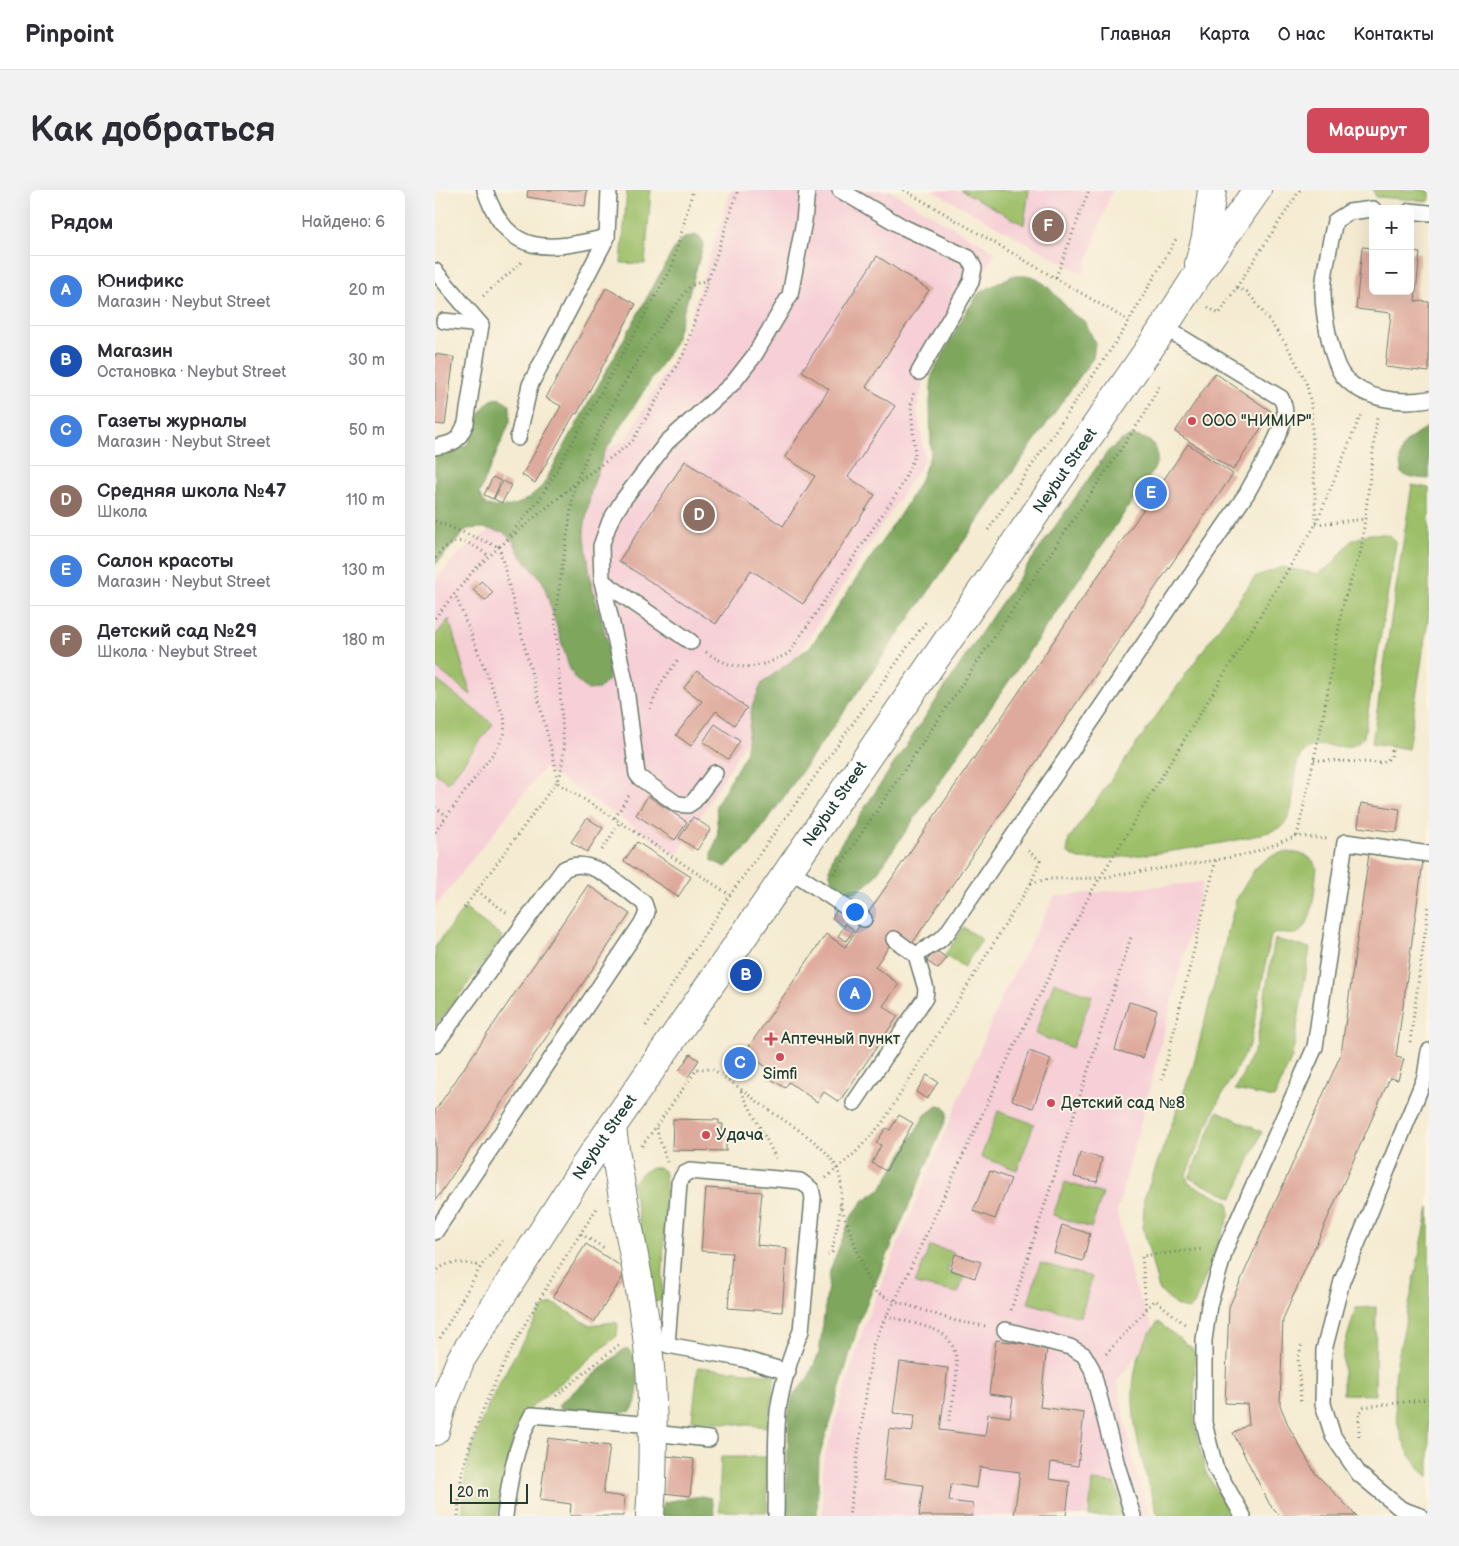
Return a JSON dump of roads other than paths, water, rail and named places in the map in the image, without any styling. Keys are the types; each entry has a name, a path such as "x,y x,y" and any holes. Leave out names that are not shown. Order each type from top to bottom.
{"street":[{"path":"1195,280 1206,237 1211,190"},
{"name":"Neybut Street","path":"435,1431 442,1406 461,1359 524,1259 612,1128 1257,190"},
{"path":"612,1128 620,1190 653,1338 653,1429 650,1516"}],"lane":[{"path":"485,190 500,222 515,236 537,247 568,246 607,237"},
{"path":"518,438 530,384 607,237 609,190"},
{"path":"715,773 688,805 677,804 640,778 636,770 625,681 602,581 601,546 610,521 623,500 667,442 733,383 754,356 790,295 804,221 807,190"},
{"path":"840,190 903,227 969,258 974,268 971,282 919,372"},
{"path":"1369,210 1349,212 1335,221 1323,293 1326,330 1343,376 1374,396 1413,402 1429,399"},
{"path":"1414,211 1429,213"},
{"path":"435,271 481,325 466,423 460,438 452,443 435,447"},
{"path":"444,321 481,325"},
{"path":"916,955 940,940 952,925 1247,494 1284,417 1284,405 1281,398 1164,327"},
{"path":"602,581 691,642"},
{"path":"1243,1516 1215,1467 1204,1423 1204,1340 1209,1305 1227,1247 1315,1047 1345,842 1429,854"},
{"path":"435,1045 564,869 574,864 591,866 644,903 647,912 644,920 435,1232"},
{"path":"790,870 864,919"},
{"path":"854,1103 925,998 927,989 916,955 894,939"},
{"path":"1420,1516 1401,1509 1359,1474 1333,1436 1323,1404 1324,1350 1342,1281 1425,1077 1429,1051"},
{"path":"776,1516 778,1411 788,1372 793,1350 801,1331 812,1207 811,1189 799,1181 689,1171 684,1174 679,1183 653,1338 740,1358 788,1372"},
{"path":"1005,1330 1070,1347 1083,1355 1092,1369 1117,1465 1133,1516"},
{"path":"505,1516 518,1448 523,1432 533,1415 653,1429 709,1439"}],"place":[{"name":"Детский сад №29","path":"1048,226"},
{"name":"ООО \"НИМИР\"","path":"1192,421"},
{"name":"Салон красоты","path":"1151,493"},
{"name":"Средняя школа №47","path":"699,515"},
{"name":"Магазин","path":"746,975"},
{"name":"Юнификс","path":"855,994"},
{"name":"Аптечный пункт","path":"771,1039"},
{"name":"Simfi","path":"780,1057"},
{"name":"Газеты журналы","path":"740,1063"},
{"name":"Детский сад №8","path":"1051,1103"},
{"name":"Удача","path":"706,1135"}]}
